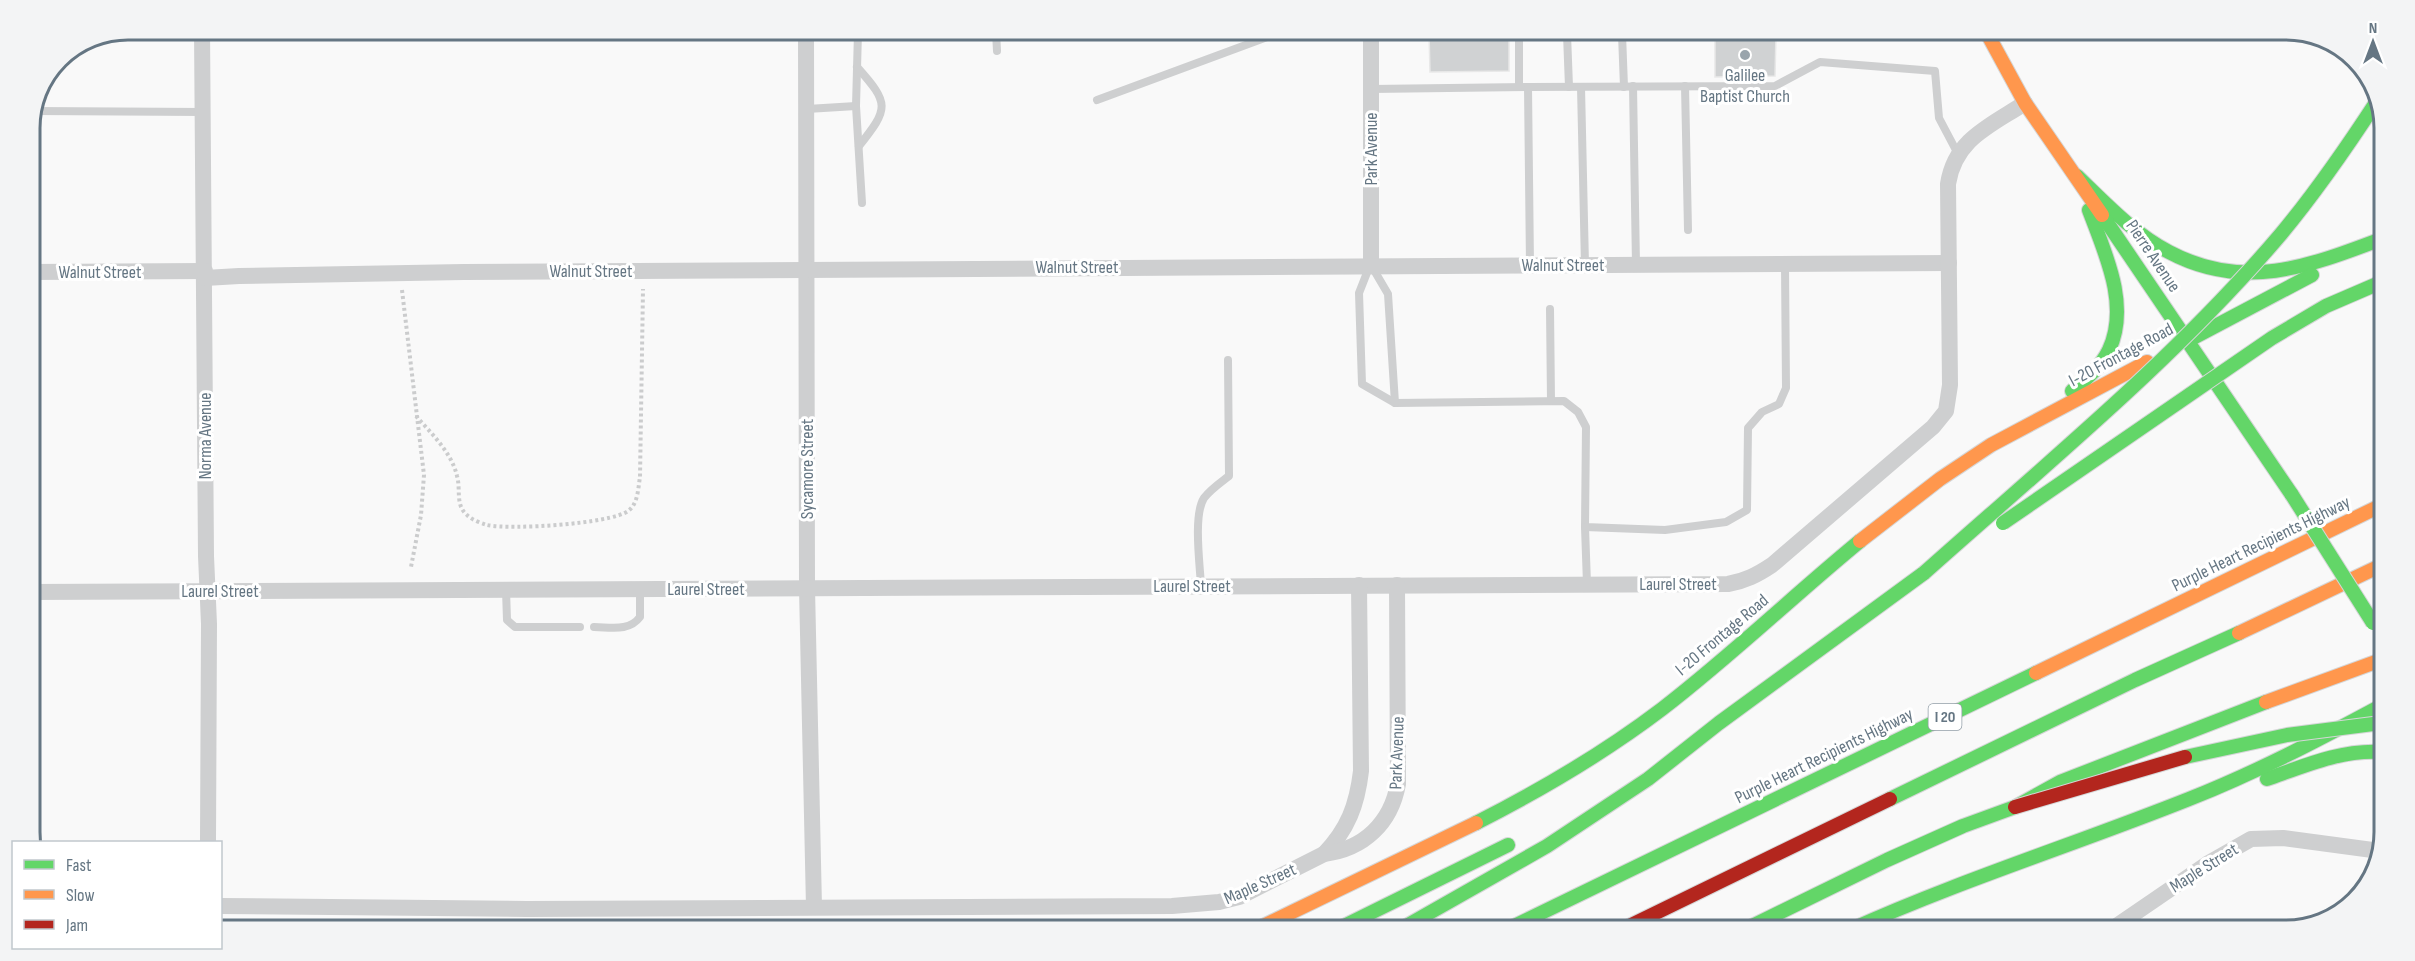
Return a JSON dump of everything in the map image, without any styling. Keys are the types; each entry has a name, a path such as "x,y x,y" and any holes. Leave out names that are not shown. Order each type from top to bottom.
{"main road":[{"name":"Pierre Avenue","path":"1991,40 2025,103 2189,340 2374,624"},
{"path":"1924,573 2120,400 2245,275 2286,229 2326,178 2372,108"},
{"path":"2077,176 2135,230 2161,248 2194,264 2224,273 2254,276 2294,269 2374,242"},
{"path":"1995,443 2064,397 2096,371 2106,356 2115,334 2118,308 2115,283 2077,176"},
{"name":"I-20 Frontage Road","path":"1275,920 1503,808 1575,767 1626,734 1716,664 1891,516 1995,443 2374,243"},
{"path":"1417,920 1590,819 1648,779 1719,723 1924,573 2058,487 2260,343 2309,314 2355,291 2374,284"},
{"name":"Purple Heart Recipients Highway","path":"1527,920 2374,509"},
{"path":"1641,920 2124,685 2374,569"},
{"path":"2014,807 2060,782 2199,727 2374,663"},
{"path":"1870,920 1948,886 2150,814 2240,778 2374,710"},
{"path":"1594,798 1719,723"},
{"path":"1765,920 1898,855 1963,826 2014,807 2131,770 2219,748 2374,724"},
{"path":"2150,814 2335,756 2359,751 2374,752"},
{"path":"1356,920 1525,837"}],"street":[{"name":"Norma Avenue","path":"202,40 208,591 208,841"},
{"name":"Sycamore Street","path":"806,40 807,588 813,907"},
{"name":"Park Avenue","path":"1371,40 1371,265"},
{"name":"Laurel Street","path":"41,592 1728,584 1754,576 1772,565 1933,427 1946,411 1950,386 1948,184 1950,172 1958,154 1968,140 2025,103"},
{"name":"Walnut Street","path":"40,272 239,276 452,272 1371,265 1949,263"},
{"name":"Park Avenue","path":"1324,854 1346,827 1359,794 1361,771 1359,585"},
{"name":"Park Avenue","path":"1324,854 1338,852 1364,841 1383,822 1396,798 1398,784 1397,585"},
{"name":"Maple Street","path":"2125,920 2207,864 2251,839 2283,838 2373,850"},
{"name":"Maple Street","path":"222,906 527,909 1172,906 1219,902 1239,897 1324,854"}],"lane":[{"path":"858,40 856,106 862,203"},
{"path":"996,40 997,51"},
{"path":"1097,100 1259,40"},
{"path":"1519,40 1519,87"},
{"path":"1567,40 1569,87"},
{"path":"1623,40 1629,86 1636,265"},
{"path":"1371,88 1775,86 1820,62 1935,71 1939,118 1958,154"},
{"path":"857,67 876,88 882,104 880,120 859,146"},
{"path":"1684,86 1688,230"},
{"path":"1528,87 1530,265"},
{"path":"1581,87 1586,265"},
{"path":"807,109 856,106"},
{"path":"42,111 203,112"},
{"path":"1371,265 1388,294 1395,403 1564,401 1578,412 1586,427 1587,584"},
{"name":"Park Avenue","path":"1371,265 1359,293 1362,384 1395,403"},
{"path":"1586,526 1665,530 1726,522 1747,510 1748,428 1762,412 1779,404 1786,388 1785,265"},
{"path":"1550,309 1551,401"},
{"path":"1201,586 1199,516 1203,500 1213,488 1229,476 1228,360"},
{"path":"594,627 627,627 636,623 640,617 640,589"},
{"path":"506,590 507,620 515,627 580,627"}],"path":[{"path":"416,416 432,434 452,464 457,475 459,502 462,511 469,518 487,525 511,527 620,517 631,510 637,497 640,477 643,289"},
{"path":"402,290 424,475 421,515 411,567"}],"building":[{"path":"1429,40 1509,40 1509,71 1430,72"},
{"name":"Galilee Baptist Church","path":"1715,40 1776,40 1775,76 1715,77"}],"traffic: fast":[{"path":"1924,573 2063,451 2198,324 2294,218 2372,108"},
{"path":"2077,176 2120,217 2156,245 2197,264 2224,271 2250,273 2303,265 2374,242"},
{"path":"2072,391 2093,372 2106,356 2115,333 2117,315 2113,279 2089,210"},
{"path":"2102,215 2292,495"},
{"path":"2189,340 2312,275"},
{"path":"2003,523 2272,338 2326,306 2374,285"},
{"path":"2292,495 2373,623"},
{"path":"1476,823 1572,770 1618,741 1662,709 1860,541"},
{"path":"1417,920 1547,846 1648,779 1719,723 1924,573"},
{"path":"1890,799 2135,680 2239,633"},
{"path":"1527,920 2036,673"},
{"path":"1764,920 1887,860 1963,826 2015,807 2060,782 2266,702"},
{"path":"1873,920 1976,878 2214,789 2286,756 2374,710"},
{"path":"2185,757 2287,735 2374,724"},
{"path":"2267,779 2336,756 2374,752"},
{"path":"1356,920 1508,845"}],"traffic: slow":[{"path":"1991,40 2025,103 2102,215"},
{"path":"1860,541 1940,479 1991,445 2147,362"},
{"path":"2036,673 2374,509"},
{"path":"2239,633 2374,569"},
{"path":"2266,702 2374,663"},
{"path":"1276,920 1476,823"}],"traffic: jam":[{"path":"2015,807 2185,757"},
{"path":"1641,920 1890,799"}],"place":[{"name":"Galilee Baptist Church","path":"1745,55"}]}
